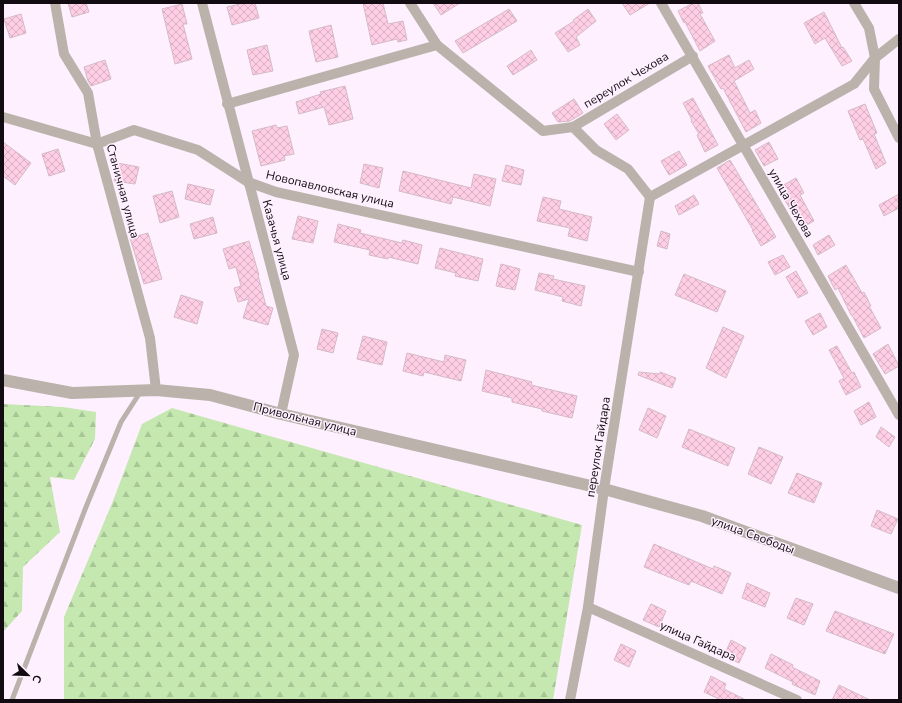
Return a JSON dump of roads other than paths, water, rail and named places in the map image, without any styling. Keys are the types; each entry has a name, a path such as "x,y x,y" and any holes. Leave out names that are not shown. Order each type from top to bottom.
{"street":[{"name":"Станичная улица","path":"55,3 64,54 88,93 97,144 150,338 156,390"},
{"name":"Казачья улица","path":"202,3 227,104 294,355 281,414"},
{"path":"410,3 437,44 543,131 573,127 596,150 628,169 650,197 854,84 875,58 899,39"},
{"name":"улица Чехова","path":"661,3 693,56 899,416"},
{"path":"854,3 869,28 875,58 874,89 899,138"},
{"path":"227,104 437,44"},
{"name":"переулок Чехова","path":"573,127 693,56"},
{"path":"3,117 97,144"},
{"name":"Новопавловская улица","path":"97,144 134,130 198,150 248,182 276,192 639,272"},
{"name":"переулок Гайдара","path":"570,700 588,607 604,489 650,197"},
{"name":"Привольная улица","path":"3,380 72,393 156,390 210,395 281,414 604,489"},
{"name":"улица Свободы","path":"604,489 702,516 899,588"},
{"name":"улица Гайдара","path":"588,607 797,700"}],"lane":[{"path":"12,700 86,507 121,422 141,390"}]}
